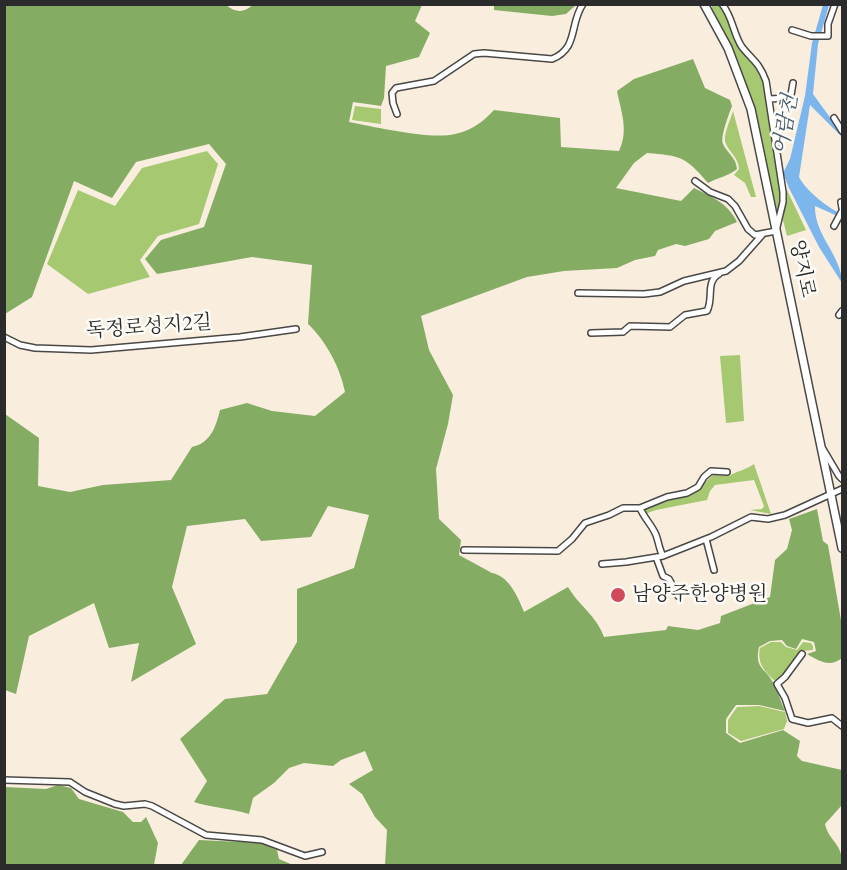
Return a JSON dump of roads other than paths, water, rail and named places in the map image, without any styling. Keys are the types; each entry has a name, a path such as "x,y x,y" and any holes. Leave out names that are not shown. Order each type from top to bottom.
{"street":[{"path":"397,114 392,93 396,88 434,81 474,54 552,59 559,56 574,35 577,14 583,4"},
{"name":"양지로","path":"704,4 728,48 751,109 843,548"},
{"path":"694,181 710,192 728,199 754,235 776,231 783,192 770,99 761,68 742,47 722,4"},
{"path":"792,30 811,36 828,36 828,24 835,4"},
{"path":"770,99 791,96 793,83"},
{"path":"834,118 843,131"},
{"path":"834,226 842,207"},
{"path":"591,333 623,332 630,326 669,327 685,315 707,311 710,305 710,284 714,278 739,261 762,235"},
{"path":"578,294 660,292 684,281 726,271"},
{"name":"독정로성지2길","path":"4,338 35,348 92,350 296,329"},
{"path":"823,449 843,479"},
{"path":"464,550 558,551 585,523 623,508 640,508 693,490 711,471 727,472"},
{"path":"602,564 663,556 706,539 751,517 768,519 785,515 843,489"},
{"path":"640,508 656,536 663,556"},
{"path":"706,539 714,570"},
{"path":"656,557 663,576 669,579 678,596"},
{"path":"802,654 777,684 785,698 792,719 808,723 832,718 843,726"},
{"path":"4,780 70,782 84,792 115,804 152,806 206,835 262,840 305,856 322,852"}],"water":[{"path":"823,5 829,5 818,44 813,94 842,137 810,105 799,177 806,188 842,214 842,218 815,206 819,226 838,264 842,283 819,247 783,173 790,159 805,96 812,43"}],"place":[{"name":"남양주한양병원","path":"618,595"}],"water label":[{"name":"어람천","path":"787,125"}]}
